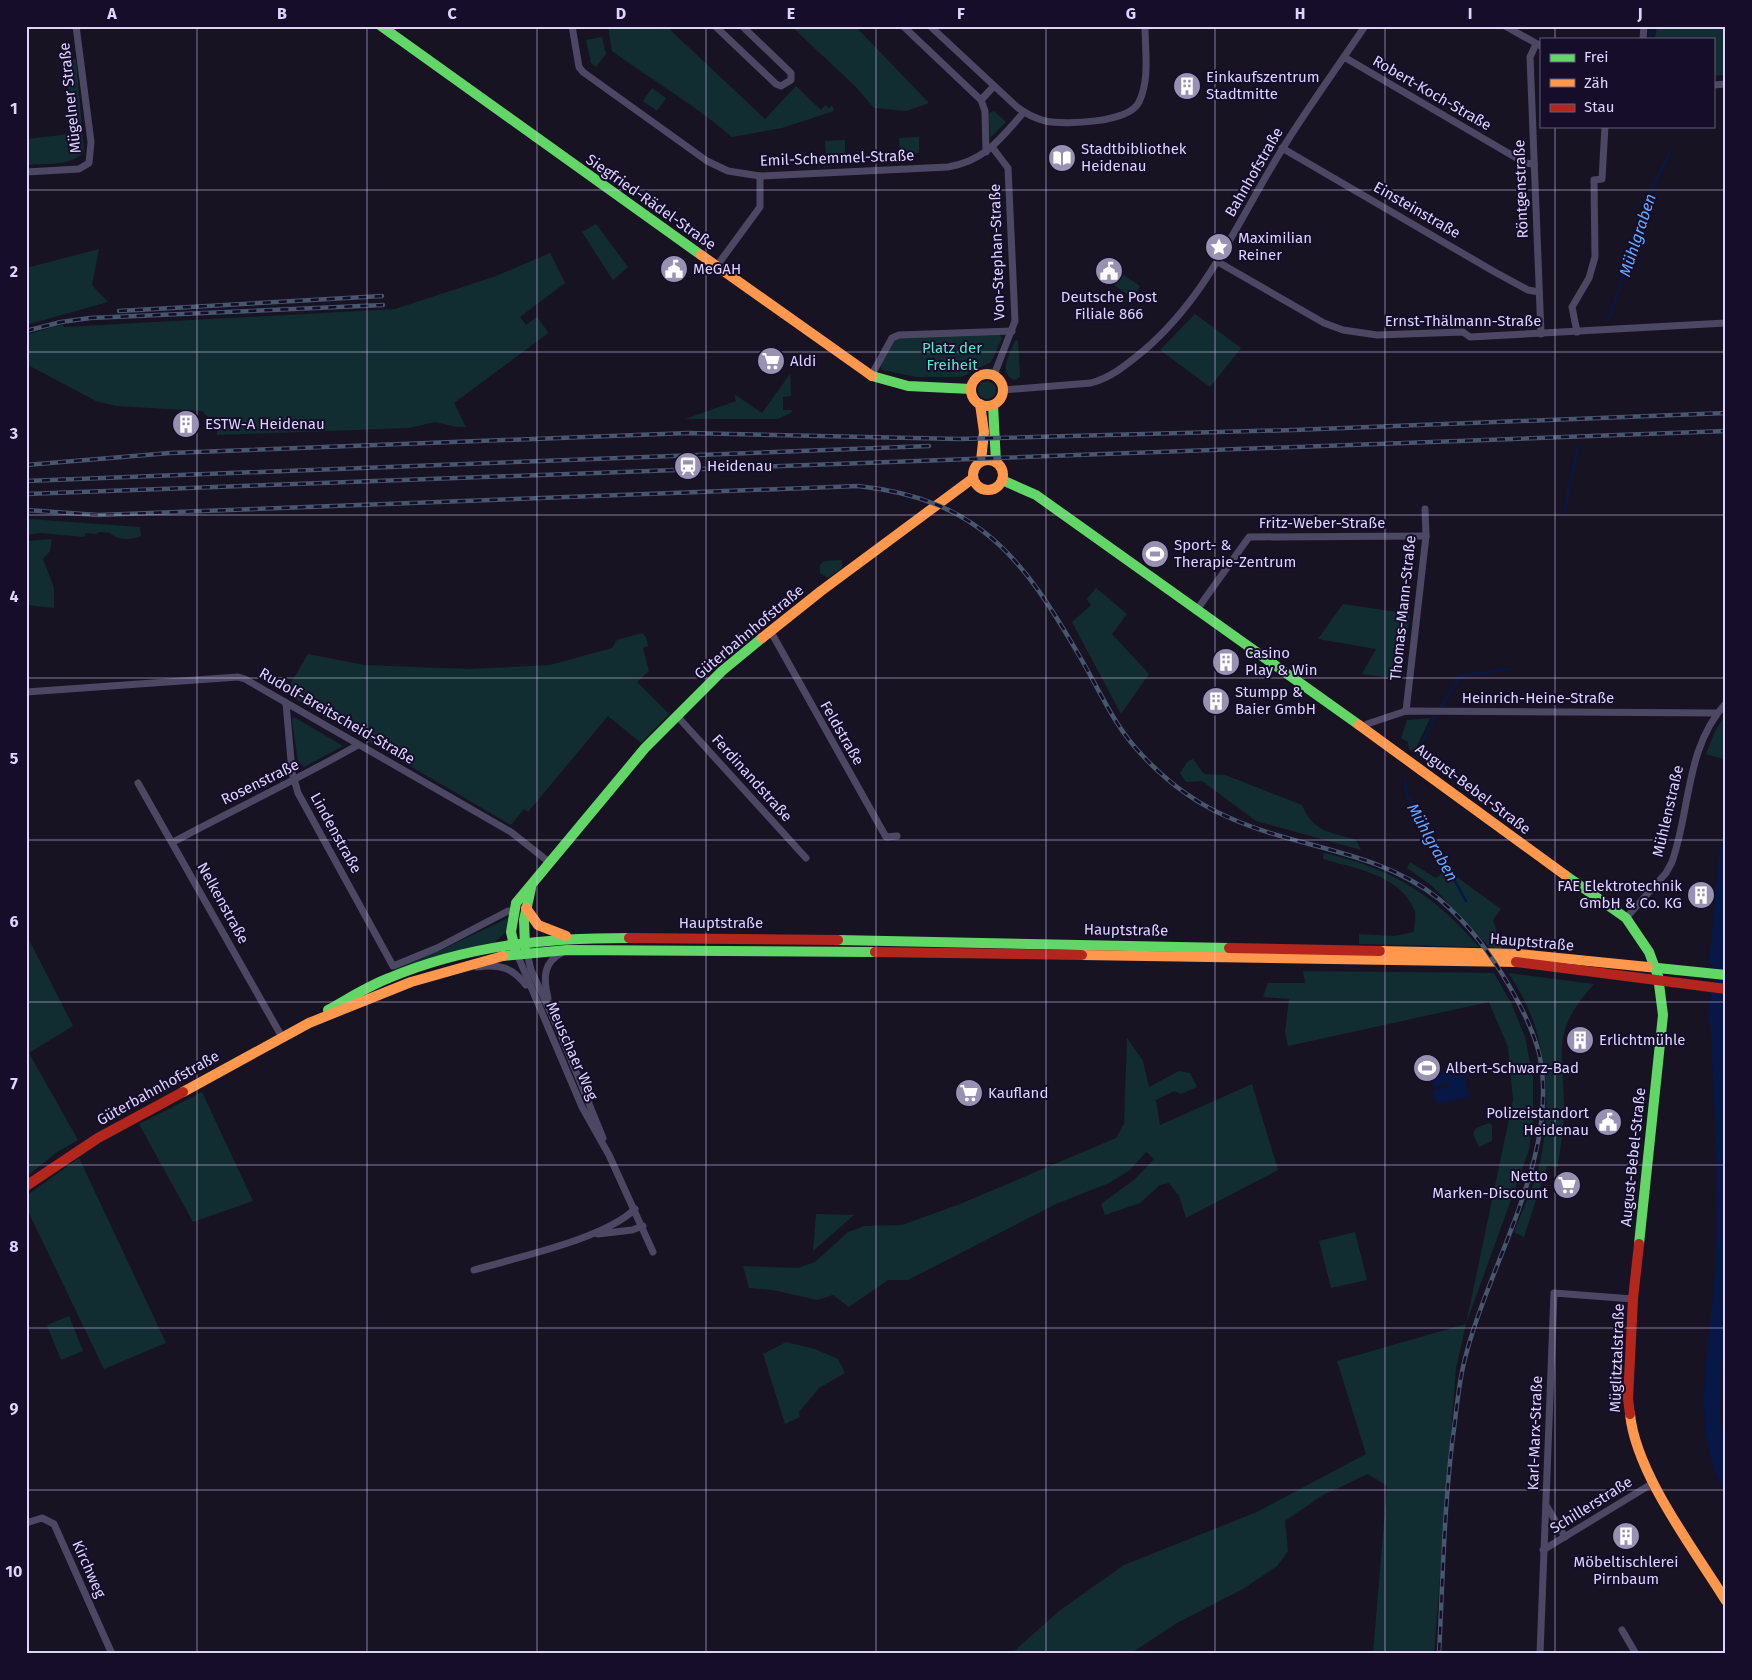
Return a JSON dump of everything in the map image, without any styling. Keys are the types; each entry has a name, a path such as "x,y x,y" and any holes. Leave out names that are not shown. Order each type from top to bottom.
{"main road":[{"name":"Siegfried-Rädel-Straße","path":"386,27 716,267 871,376 887,384 900,386 971,389"},
{"path":"980,404 993,405 1000,399 1003,390 1000,381 994,375 986,374 979,376 973,382 971,389 974,398 980,404 984,431 981,461"},
{"path":"993,405 996,462 1002,470 1002,480 997,487 989,491 980,489 972,479 974,467 981,461 996,462"},
{"name":"Güterbahnhofstraße","path":"522,954 513,943 511,932 516,903 645,748 722,671 821,591 972,479"},
{"name":"August-Bebel-Straße","path":"1002,480 1036,495 1196,611 1418,766 1500,828 1626,918 1649,952 1660,982 1663,1015 1637,1271"},
{"name":"Güterbahnhofstraße","path":"522,954 526,908 532,883"},
{"path":"526,908 538,925 572,938"},
{"name":"Hauptstraße","path":"513,943 572,938 889,940 1519,954 1655,970 1726,976"},
{"name":"Güterbahnhofstraße","path":"309,1023 342,1001 388,978 455,955 513,943"},
{"name":"Hauptstraße","path":"522,954 567,950 728,950 1489,961 1520,962 1660,982 1726,989"},
{"name":"Güterbahnhofstraße","path":"26,1186 50,1168 98,1138 309,1023 411,982 447,971 522,954"},
{"name":"Müglitztalstraße","path":"1637,1271 1628,1399 1631,1427 1653,1483 1726,1600"}],"street":[{"name":"Mügelner Straße","path":"26,172 79,168 89,163 91,142 76,26"},
{"name":"Emil-Schemmel-Straße","path":"572,26 579,67 583,72 707,161 728,171 760,176 948,167 965,164 989,150 1024,112"},
{"path":"716,26 776,84 786,85 791,80 791,73 742,26"},
{"path":"903,26 982,100 989,150"},
{"path":"930,26 1024,112 1054,122 1113,119 1128,113 1138,104 1145,83 1146,26"},
{"name":"Bahnhofstraße","path":"1003,390 1091,383 1114,375 1177,320 1218,262 1282,148 1365,26"},
{"path":"1505,26 1538,45"},
{"name":"Röntgenstraße","path":"1538,45 1530,57 1541,334"},
{"name":"Robert-Koch-Straße","path":"1344,57 1525,163 1534,164"},
{"path":"982,100 994,86"},
{"path":"1577,332 1572,307 1589,278 1595,257 1594,180 1602,179 1605,128"},
{"name":"Einsteinstraße","path":"1282,148 1493,271 1528,290 1539,292"},
{"name":"Von-Stephan-Straße","path":"989,150 1008,168 1015,321 1012,331"},
{"path":"716,267 760,207 760,176"},
{"name":"Ernst-Thälmann-Straße","path":"1218,262 1324,323 1343,330 1377,335 1463,332 1470,338 1726,323"},
{"path":"871,376 892,338 899,335 1012,331 994,375"},
{"name":"Thomas-Mann-Straße","path":"1406,711 1426,536 1425,509"},
{"name":"Fritz-Weber-Straße","path":"1196,611 1249,537 1426,536"},
{"name":"Feldstraße","path":"770,632 886,837 897,836"},
{"name":"Rudolf-Breitscheid-Straße","path":"26,692 238,677 259,686 511,832 549,862"},
{"name":"Lindenstraße","path":"286,703 294,780 298,793 393,966 437,948 508,912 513,912"},
{"name":"Mühlenstraße","path":"1626,918 1666,873 1672,862 1696,754 1707,727 1726,703"},
{"name":"Heinrich-Heine-Straße","path":"1364,729 1367,724 1406,711 1717,713"},
{"name":"Ferdinandstraße","path":"677,716 806,858"},
{"name":"Rosenstraße","path":"173,842 358,745"},
{"name":"Nelkenstraße","path":"138,783 282,1037"},
{"path":"552,1015 545,988 545,971 551,960 567,950"},
{"name":"Meuschaer Weg","path":"522,954 531,992 582,1108 609,1155"},
{"name":"Meuschaer Weg","path":"522,954 552,1015 609,1155 643,1226 653,1252"},
{"path":"447,971 492,965 504,966 517,974 531,992"},
{"path":"474,1270 593,1234 614,1225 635,1209"},
{"path":"593,1234 632,1230 643,1226"},
{"name":"Karl-Marx-Straße","path":"1540,1654 1554,1293 1634,1299"},
{"name":"Schillerstraße","path":"1543,1550 1653,1483"},
{"path":"1545,1504 1565,1537"},
{"name":"Kirchweg","path":"26,1523 42,1518 51,1520 54,1524 112,1654"},
{"path":"1622,1630 1636,1654"}],"green space":[{"path":"608,26 666,26 765,119 796,86 821,110 825,105 829,108 832,105 834,111 782,128 732,137 688,103 612,51"},
{"path":"791,26 855,26 929,103 906,111 874,108 855,86"},
{"path":"1657,26 1726,26 1726,75 1714,76 1714,38 1655,38"},
{"path":"602,37 606,54 596,67 591,63 586,40"},
{"path":"76,59 84,151 73,160 66,162 26,165 26,139 71,134 66,60"},
{"path":"652,88 666,98 657,111 643,101"},
{"path":"994,111 1006,122 990,138 989,113"},
{"path":"919,137 919,153 900,154 899,138"},
{"path":"845,140 845,156 826,157 825,141"},
{"path":"596,224 628,267 613,280 582,232"},
{"path":"99,249 92,285 108,302 26,325 26,268"},
{"path":"550,253 565,283 520,317 526,325 537,317 548,332 454,403 466,427 435,422 409,428 217,435 217,417 208,417 202,411 116,406 96,401 26,364 26,335 63,324 64,327 395,309 496,276"},
{"path":"1119,272 1140,286 1133,298 1111,283"},
{"path":"1195,314 1241,348 1210,387 1160,350"},
{"name":"Platz der Freiheit","path":"999,334 1002,338 991,362 961,377 916,377 882,370 880,365 894,341 902,337"},
{"path":"1018,340 1020,377 1015,380 1007,373 1006,363 1015,341"},
{"path":"790,374 791,396 783,397 783,410 792,410 791,413 778,419 685,419 736,401 734,394 762,413"},
{"path":"983,381 991,381 996,386 994,397 983,399 978,394 978,386"},
{"path":"29,519 140,527 141,536 125,539 113,536 110,533 99,532 97,534 86,533 84,537 41,533 26,535"},
{"path":"52,539 50,551 43,559 54,588 54,608 26,605 26,541"},
{"path":"842,560 842,568 828,578 820,573 820,565 824,561"},
{"path":"1096,588 1127,614 1112,634 1149,674 1121,714 1072,622 1091,605 1087,599"},
{"path":"1343,604 1410,614 1401,679 1362,674 1376,649 1318,639"},
{"path":"642,633 646,637 648,646 643,648 649,671 637,682 669,714 641,743 608,716 528,812 524,809 511,825 285,693 308,654 364,665 468,669 550,665 612,648 617,640"},
{"path":"1726,714 1726,760 1706,754 1715,731"},
{"path":"294,717 343,746 304,767 298,762 292,720"},
{"path":"1430,718 1414,752 1409,749 1408,742 1401,738 1407,720"},
{"path":"1193,759 1204,774 1225,775 1302,805 1311,821 1317,826 1330,833 1356,840 1361,850 1256,821 1202,781 1186,782 1180,773 1188,761"},
{"path":"1324,853 1371,867 1410,886 1445,912 1479,947 1359,944 1359,934 1394,936 1414,932 1415,911 1407,897 1387,880 1362,870 1323,859"},
{"path":"1410,862 1436,878 1447,870 1501,909 1493,920 1502,949 1492,950 1431,885 1407,868"},
{"path":"508,918 506,932 495,942 453,951 394,973 395,969 439,951"},
{"path":"26,934 73,1026 29,1053 78,1140 57,1152 26,1177"},
{"path":"1303,971 1494,973 1511,1003 1525,1037 1533,1078 1533,1118 1529,1150 1466,1324 1513,1100 1508,1047 1489,1002 1288,1046 1285,1032 1289,999 1263,997 1268,983 1305,983"},
{"path":"1508,973 1594,984 1581,1000 1566,1027 1562,1052 1564,1118 1558,1167 1547,1166 1524,1237 1514,1232 1540,1163 1545,1130 1546,1083 1538,1037 1531,1014 1521,993"},
{"path":"1127,1038 1143,1061 1149,1087 1179,1071 1190,1073 1197,1087 1181,1094 1174,1091 1156,1100 1160,1125 1252,1084 1278,1170 1186,1218 1179,1196 1169,1183 1160,1185 1140,1203 1105,1215 1101,1204 1135,1179 1154,1159 1146,1152 1130,1170 1109,1183 1056,1204 908,1280 888,1280 849,1307 833,1295 817,1300 773,1290 749,1288 743,1266 798,1268 815,1262 848,1232 865,1226 902,1225 960,1204 1116,1138 1124,1124"},
{"path":"202,1092 253,1201 193,1222 139,1124"},
{"path":"1489,1123 1492,1125 1492,1141 1479,1147 1473,1134 1476,1128"},
{"path":"79,1158 166,1343 104,1369 26,1207 26,1196"},
{"path":"816,1214 854,1215 813,1251"},
{"path":"1355,1232 1367,1280 1331,1288 1319,1241"},
{"path":"69,1316 83,1351 61,1360 47,1325"},
{"path":"1466,1324 1456,1368 1434,1654 1373,1654 1387,1486 1368,1474 1323,1495 1285,1521 1288,1551 1277,1566 1243,1589 1177,1623 1130,1654 1011,1654 1059,1611 1124,1565 1257,1512 1366,1454 1337,1361"},
{"path":"786,1342 815,1349 838,1359 845,1373 819,1388 799,1412 800,1417 785,1424 763,1354"}],"water":[{"path":"1726,827 1726,966 1709,964 1720,847"},
{"path":"1710,997 1726,999 1726,1287 1720,1416 1726,1456 1726,1493 1715,1470 1708,1445 1704,1392 1715,1273 1717,1226 1716,1142"},
{"path":"1463,1063 1469,1066 1471,1070 1470,1074 1464,1077 1469,1097 1437,1104 1433,1090 1449,1087 1448,1084 1433,1087 1431,1078"}],"waterway":[{"name":"Mühlgraben","path":"1651,26 1651,38"},
{"name":"Mühlgraben","path":"1609,319 1653,185 1670,153"},
{"name":"Mühlgraben","path":"1564,512 1578,445"},
{"name":"Mühlgraben","path":"1417,754 1434,718 1460,676 1509,669"},
{"name":"Mühlgraben","path":"1405,780 1407,795 1466,901"},
{"path":"1716,1019 1722,945"}],"railway":[{"path":"119,311 382,296"},
{"path":"26,331 61,322 90,318 383,305"},
{"path":"26,465 170,453 688,433 959,439 1294,430 1726,413"},
{"path":"26,494 1726,431"},
{"path":"26,481 929,446"},
{"path":"26,510 98,515 858,486 900,493 936,504 966,520 993,539 1017,563 1059,622 1123,732 1152,765 1172,783 1206,806 1230,818 1283,837 1364,860 1390,870 1415,883 1439,899 1461,919 1479,941 1496,964 1515,997 1537,1045 1543,1092 1540,1132 1531,1172 1518,1212 1487,1291 1463,1367 1448,1479 1439,1654"}],"traffic: fast":[{"path":"381,26 701,255"},
{"path":"872,376 908,386 971,389"},
{"path":"993,405 996,462"},
{"path":"1002,480 1036,495 1359,725"},
{"path":"515,949 511,932 516,903 645,748 722,671 762,638"},
{"path":"1565,875 1626,918 1649,952 1658,976 1663,1015 1639,1244"},
{"path":"525,947 524,920 531,888"},
{"path":"328,1010 381,981 419,967 477,951 537,942 629,938"},
{"path":"838,940 1229,948"},
{"path":"503,956 567,950 875,952"},
{"path":"1648,967 1726,975"}],"traffic: slow":[{"path":"701,255 872,376"},
{"path":"987,374 993,375 998,379 1002,384 1003,390 1002,396 998,401 993,405 987,406 981,405 976,401 972,396 971,390 972,384 976,379 981,375 987,374"},
{"path":"980,404 984,432 981,461"},
{"path":"988,460 999,464 1003,475 999,486 988,490 977,486 973,475 977,464 988,460"},
{"path":"762,638 821,591 972,479"},
{"path":"1359,725 1565,875"},
{"path":"526,908 538,925 566,936"},
{"path":"1380,951 1519,954 1648,967"},
{"path":"1082,955 1516,962"},
{"path":"183,1092 309,1023 411,982 503,956"},
{"path":"1630,1414 1643,1461 1655,1486 1683,1535 1726,1601"}],"traffic: jam":[{"path":"629,938 838,940"},
{"path":"1229,948 1380,951"},
{"path":"875,952 1082,955"},
{"path":"1516,962 1726,989"},
{"path":"26,1186 98,1138 183,1092"},
{"path":"1630,1414 1628,1399 1633,1299 1639,1244"}],"place":[{"name":"Einkaufszentrum Stadtmitte","path":"1187,86"},
{"name":"Stadtbibliothek Heidenau","path":"1062,158"},
{"name":"Maximilian Reiner","path":"1219,247"},
{"name":"MeGAH","path":"674,269"},
{"name":"Deutsche Post Filiale 866","path":"1109,271"},
{"name":"Aldi","path":"771,361"},
{"name":"ESTW-A Heidenau","path":"186,424"},
{"name":"Heidenau","path":"688,466"},
{"name":"Sport- & Therapie-Zentrum","path":"1155,554"},
{"name":"Casino Play & Win","path":"1226,662"},
{"name":"Stumpp & Baier GmbH","path":"1216,701"},
{"name":"FAE Elektrotechnik GmbH & Co. KG","path":"1701,895"},
{"name":"Erlichtmühle","path":"1580,1040"},
{"name":"Albert-Schwarz-Bad","path":"1427,1068"},
{"name":"Kaufland","path":"969,1093"},
{"name":"Polizeistandort Heidenau","path":"1608,1122"},
{"name":"Netto Marken-Discount","path":"1567,1185"},
{"name":"Möbeltischlerei Pirnbaum","path":"1626,1536"}]}
